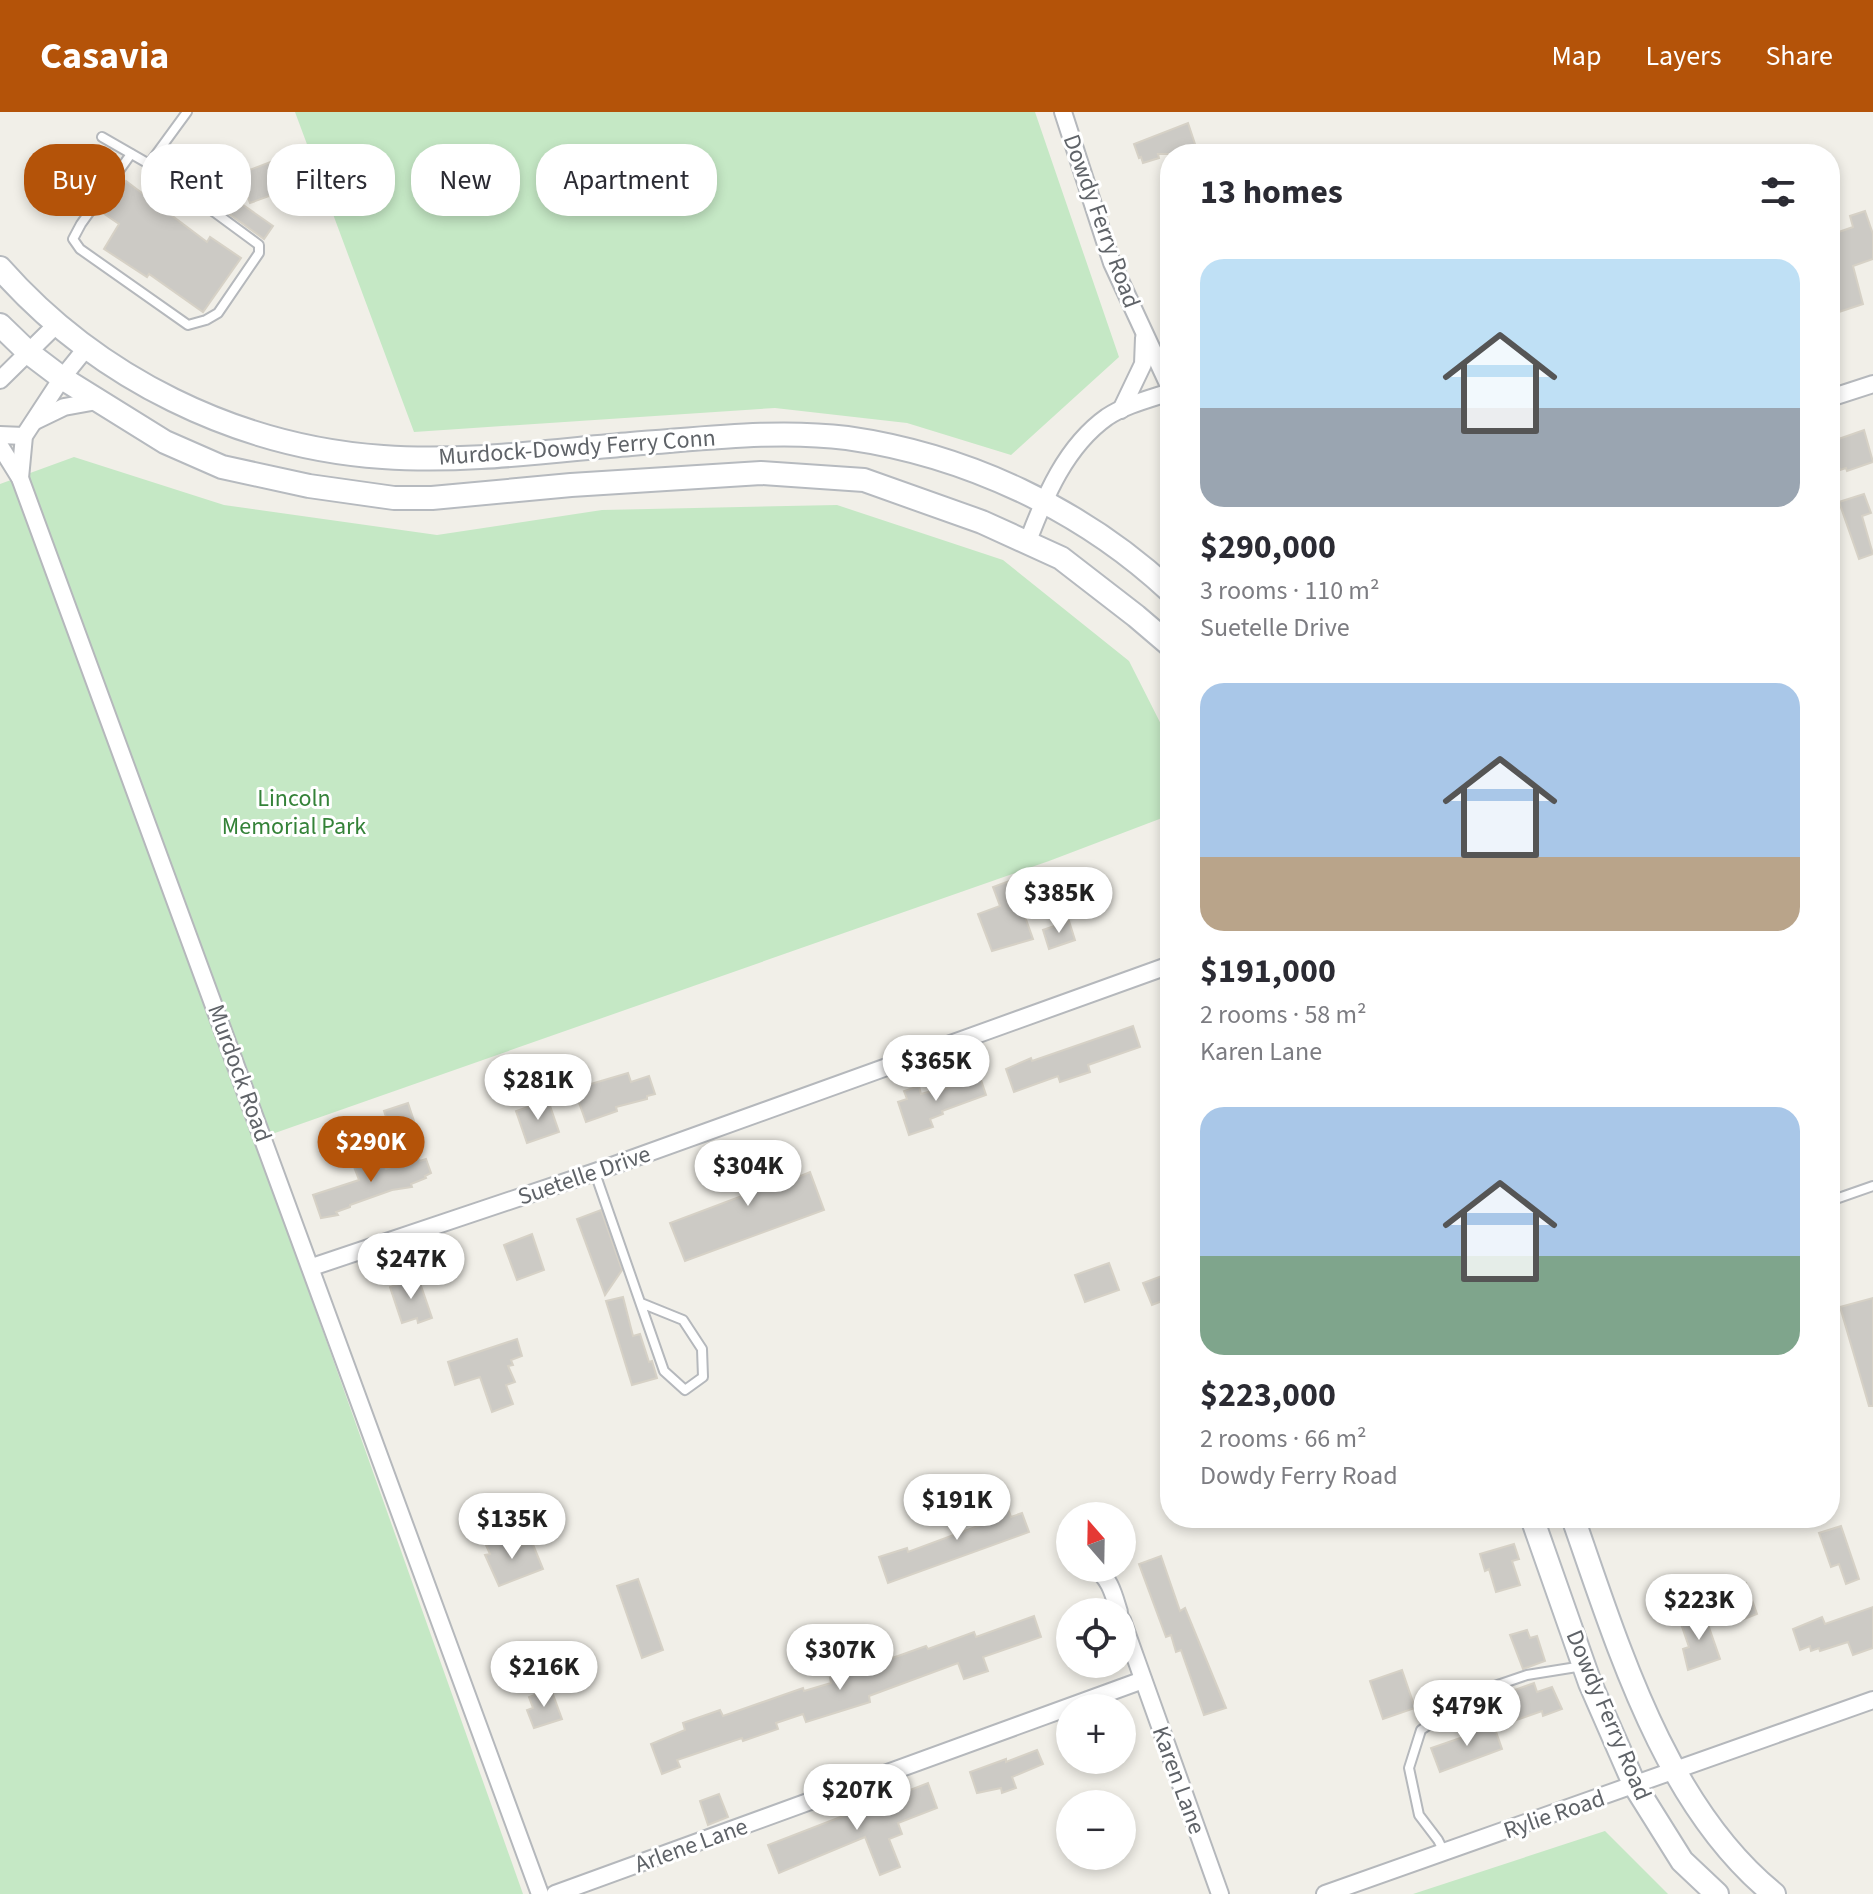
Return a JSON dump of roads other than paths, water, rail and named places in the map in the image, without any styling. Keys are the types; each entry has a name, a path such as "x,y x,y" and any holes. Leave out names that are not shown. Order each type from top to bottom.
{"main road":[{"name":"Murdock-Dowdy Ferry Conn","path":"0,268 36,306 121,373 190,410 285,442 329,452 385,458 449,458 752,435 847,438 912,452 998,479 1063,512 1125,552 1160,582"},
{"name":"Murdock-Dowdy Ferry Conn","path":"0,325 29,353 97,401 165,442 222,467 356,494 432,498 761,473 864,480 1028,541 1061,558 1160,636"},
{"path":"597,447 598,483"},
{"name":"Dowdy Ferry Road","path":"1536,1528 1584,1666 1635,1786 1682,1861 1717,1894"},
{"name":"Dowdy Ferry Road","path":"1577,1528 1628,1667 1673,1771 1715,1835 1756,1880 1774,1894"}],"street":[{"name":"Dowdy Ferry Road","path":"1063,112 1112,263 1160,367"},
{"path":"0,380 58,323"},
{"name":"Dowdy Ferry Road","path":"1121,410 1143,364 1143,329"},
{"name":"Murdock Road","path":"20,478 24,436 62,378 87,347"},
{"path":"1840,395 1873,384"},
{"name":"Dowdy Ferry Road","path":"1028,541 1043,502 1067,459 1088,433 1108,416 1160,394"},
{"path":"34,421 64,407 97,401"},
{"path":"0,435 24,436"},
{"name":"Murdock Road","path":"0,446 20,478 540,1894"},
{"name":"Suetelle Drive","path":"312,1267 595,1172 1160,969"},
{"name":"Karen Lane","path":"1136,1660 1220,1894"},
{"name":"Arlene Lane","path":"555,1894 1143,1680"},
{"name":"Rylie Road","path":"1325,1894 1873,1700"}],"lane":[{"path":"164,144 187,112"},
{"path":"102,137 141,160"},
{"path":"131,154 73,239 80,249 188,325 218,313 259,253 259,245 220,216"},
{"path":"595,1172 664,1371 685,1390 703,1377 702,1349 683,1320 641,1303"},
{"path":"1840,1198 1873,1186"},
{"path":"1444,1853 1419,1815 1409,1768 1421,1730 1480,1691 1527,1675 1584,1666"}],"park label":[{"name":"Lincoln Memorial Park","path":"294,812"}]}
